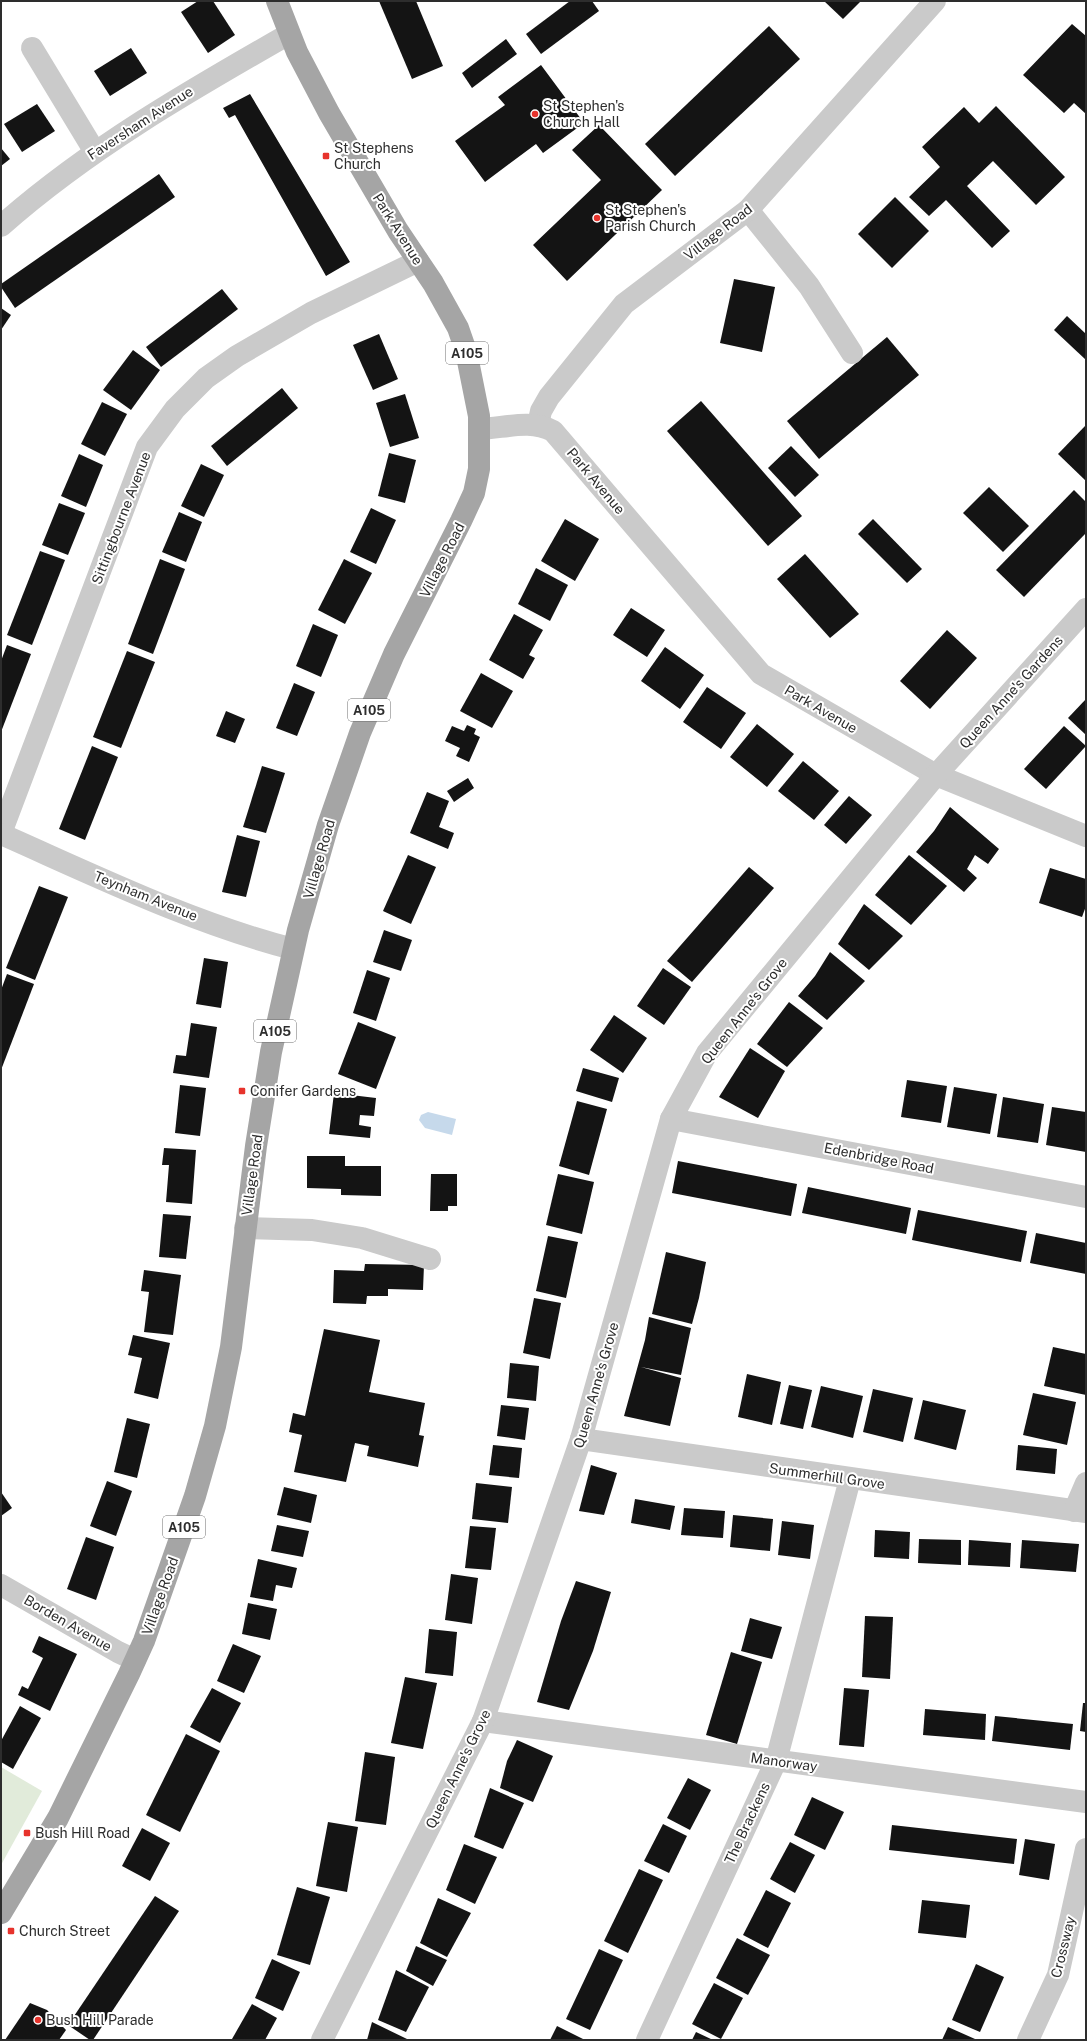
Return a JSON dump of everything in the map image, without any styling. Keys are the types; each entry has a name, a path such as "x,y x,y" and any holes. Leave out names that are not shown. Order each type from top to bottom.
{"main road":[{"name":"Park Avenue","path":"277,1 289,34 329,112 398,231 441,299 463,339 474,388 480,429"},
{"name":"Village Road","path":"1,1912 35,1858 77,1783 136,1660 184,1528 215,1426 234,1326 256,1146 271,1052 293,949 328,825 360,733 394,654 474,493 480,469 480,429"}],"street":[{"name":"Village Road","path":"538,425 541,410 549,397 624,304 748,210 935,1"},
{"name":"Faversham Avenue","path":"1,226 32,198 95,152 216,74 289,34"},
{"path":"32,48 95,152"},
{"path":"748,210 809,286 852,353"},
{"name":"Sittingbourne Avenue","path":"1,833 147,446 175,409 212,374 243,353 311,313 418,261"},
{"name":"Park Avenue","path":"480,429 528,424 538,425 553,431 761,674 936,775 1086,836"},
{"name":"Queen Anne's Gardens","path":"936,775 1086,609"},
{"name":"Queen Anne's Grove","path":"322,2040 483,1722 581,1439 671,1120 707,1053 936,775"},
{"name":"Teynham Avenue","path":"1,833 144,897 243,934 293,949"},
{"name":"Edenbridge Road","path":"671,1120 1086,1197"},
{"path":"245,1228 312,1230 362,1238 430,1260"},
{"name":"Summerhill Grove","path":"581,1439 1080,1511"},
{"name":"The Brackens","path":"647,2040 776,1761 850,1479"},
{"path":"1080,1511 1086,1483"},
{"name":"Borden Avenue","path":"1,1585 118,1652 136,1660"},
{"name":"Manorway","path":"483,1722 1086,1802"},
{"name":"Crossway","path":"1028,2040 1058,1975 1086,1849"}],"green space":[{"path":"1,1767 42,1791 1,1865"}],"water":[{"path":"428,1112 456,1119 452,1135 425,1128 419,1120 421,1115"}],"building":[{"path":"198,1 213,1 235,35 208,53 181,12"},
{"path":"379,1 416,1 443,66 412,79"},
{"path":"570,1 592,1 599,11 541,54 526,34"},
{"path":"824,1 861,1 843,19"},
{"path":"1072,24 1086,36 1086,114 1074,103 1064,113 1023,75"},
{"path":"769,26 800,59 675,176 645,144"},
{"path":"506,39 517,54 472,88 462,73"},
{"path":"131,48 147,73 110,96 94,71"},
{"name":"St Stephen's Church Hall","path":"541,65 584,123 543,153 536,144 485,182 455,141 505,105 498,97"},
{"path":"250,94 350,262 326,276 235,115 229,118 223,108"},
{"path":"37,104 55,131 22,152 4,124"},
{"path":"996,106 1065,177 1036,205 993,161 967,186 1010,231 992,248 946,200 929,216 909,197 940,167 922,147 964,107 979,123"},
{"name":"St Stephen's Parish Church","path":"599,125 662,190 567,281 533,245 601,180 572,150"},
{"path":"1,148 10,159 1,166"},
{"path":"159,174 175,197 15,308 1,287 1,284"},
{"path":"895,197 929,231 892,268 858,234"},
{"path":"734,279 775,287 762,352 720,343"},
{"path":"222,289 238,309 161,367 146,347"},
{"path":"1,308 11,315 1,330"},
{"path":"1067,316 1086,334 1086,360 1054,330"},
{"path":"379,334 398,379 373,390 353,345"},
{"path":"887,337 919,375 819,459 787,421"},
{"path":"133,350 160,370 131,410 103,390"},
{"path":"282,388 298,408 227,466 211,446"},
{"path":"405,394 419,438 390,447 376,403"},
{"path":"701,401 802,516 768,546 667,431"},
{"path":"102,402 127,414 105,456 81,444"},
{"path":"1086,425 1086,481 1058,454"},
{"path":"791,446 819,475 795,497 768,468"},
{"path":"389,453 416,460 405,503 378,496"},
{"path":"79,454 103,465 86,507 61,496"},
{"path":"201,464 224,475 204,517 181,506"},
{"path":"989,487 1029,526 1003,552 963,513"},
{"path":"1074,490 1086,502 1086,533 1024,597 996,570"},
{"path":"59,503 85,513 68,555 42,545"},
{"path":"371,508 396,520 376,564 350,552"},
{"path":"179,512 202,522 186,562 162,552"},
{"path":"565,519 599,539 575,581 541,561"},
{"path":"873,519 922,569 907,583 858,534"},
{"path":"40,551 65,560 32,645 7,635"},
{"path":"805,554 859,614 830,638 777,579"},
{"path":"160,559 185,569 153,654 128,644"},
{"path":"344,559 372,573 345,624 318,610"},
{"path":"536,568 568,585 550,621 518,604"},
{"path":"631,608 665,630 647,657 613,635"},
{"path":"514,614 543,630 529,655 535,658 523,679 489,660"},
{"path":"313,624 338,635 321,677 296,666"},
{"path":"947,630 977,658 930,709 900,681"},
{"path":"7,645 31,654 1,732 1,661"},
{"path":"665,647 704,675 680,709 641,681"},
{"path":"127,651 155,662 121,748 93,737"},
{"path":"481,673 513,691 492,728 460,711"},
{"path":"294,683 315,692 297,736 276,728"},
{"path":"707,687 746,713 721,749 683,722"},
{"path":"1086,699 1086,735 1068,718"},
{"path":"226,711 245,719 235,743 216,736"},
{"path":"757,724 794,754 767,787 730,757"},
{"path":"467,725 476,729 474,734 480,737 469,762 456,756 460,748 445,741 452,726 464,731"},
{"path":"1064,726 1086,746 1046,789 1024,769"},
{"path":"92,746 118,757 85,840 59,829"},
{"path":"803,761 839,791 814,820 778,791"},
{"path":"262,766 285,773 266,833 243,827"},
{"path":"468,778 474,788 454,802 447,791"},
{"path":"427,792 449,801 439,827 454,833 448,849 410,833"},
{"path":"849,796 872,815 846,844 824,825"},
{"path":"950,807 999,849 988,864 975,855 967,869 977,878 964,892 916,852 934,831"},
{"path":"237,835 260,841 246,897 222,892"},
{"path":"408,855 436,867 411,924 383,911"},
{"path":"909,855 947,886 911,925 875,895"},
{"path":"749,867 774,888 692,982 667,961"},
{"path":"1050,868 1086,879 1086,906 1082,917 1039,903"},
{"path":"39,886 68,897 35,980 6,968"},
{"path":"864,904 903,936 869,970 838,944"},
{"path":"384,930 412,940 401,971 373,962"},
{"path":"830,952 865,981 827,1020 798,996 815,976"},
{"path":"204,958 228,962 221,1008 196,1004"},
{"path":"663,968 691,987 664,1025 637,1006"},
{"path":"367,970 390,978 376,1021 353,1013"},
{"path":"7,974 34,984 1,1070 1,990"},
{"path":"789,1002 823,1028 787,1067 757,1044"},
{"path":"614,1015 647,1038 623,1073 590,1050"},
{"path":"358,1022 396,1037 376,1089 338,1074"},
{"path":"191,1023 217,1027 209,1078 173,1073 176,1055 186,1056"},
{"path":"750,1048 785,1071 758,1118 719,1097"},
{"path":"583,1068 619,1078 612,1102 576,1091"},
{"path":"907,1080 947,1086 941,1123 901,1117"},
{"path":"180,1085 206,1088 200,1136 175,1133"},
{"path":"954,1087 997,1094 990,1134 947,1127"},
{"path":"334,1093 376,1098 374,1116 360,1115 359,1125 371,1127 370,1138 329,1134"},
{"path":"1003,1097 1044,1104 1038,1143 997,1137"},
{"path":"577,1101 607,1109 589,1175 559,1166"},
{"path":"1052,1107 1086,1112 1086,1152 1046,1145"},
{"path":"164,1148 196,1150 192,1204 166,1202 169,1165 162,1165"},
{"path":"307,1156 345,1156 345,1166 381,1166 381,1196 341,1195 341,1189 307,1188"},
{"path":"678,1161 797,1184 791,1216 672,1193"},
{"path":"431,1174 457,1174 457,1206 448,1206 448,1211 430,1211"},
{"path":"558,1174 594,1182 582,1234 546,1225"},
{"path":"808,1187 911,1208 906,1234 802,1213"},
{"path":"918,1210 1027,1231 1021,1262 912,1240"},
{"path":"163,1214 191,1216 186,1259 159,1257"},
{"path":"1036,1233 1086,1243 1086,1274 1030,1263"},
{"path":"548,1236 578,1242 566,1298 536,1291"},
{"path":"666,1252 706,1262 692,1324 652,1314"},
{"path":"365,1264 424,1265 423,1290 388,1289 388,1296 367,1296 366,1304 333,1303 334,1270 364,1271"},
{"path":"144,1270 181,1275 173,1335 144,1332 149,1292 141,1291"},
{"path":"534,1298 561,1303 550,1359 523,1353"},
{"path":"649,1317 691,1328 681,1375 641,1367 681,1378 670,1426 624,1416 645,1340"},
{"path":"324,1329 380,1340 369,1392 425,1403 419,1435 424,1436 418,1467 367,1456 369,1446 355,1443 346,1482 294,1472 302,1435 289,1432 293,1413 305,1416"},
{"path":"133,1335 170,1343 158,1399 134,1393 142,1358 128,1355"},
{"path":"1053,1347 1086,1354 1086,1395 1044,1386"},
{"path":"510,1363 539,1366 536,1401 507,1398"},
{"path":"747,1374 781,1382 772,1425 738,1417"},
{"path":"789,1385 812,1390 803,1429 780,1424"},
{"path":"821,1386 863,1396 853,1438 811,1427"},
{"path":"873,1389 913,1398 903,1442 863,1432"},
{"path":"1033,1393 1076,1402 1067,1445 1023,1435"},
{"path":"923,1400 966,1410 956,1450 914,1439"},
{"path":"501,1405 529,1408 525,1440 497,1436"},
{"path":"127,1418 150,1424 137,1478 114,1472"},
{"path":"493,1445 522,1448 519,1478 489,1475"},
{"path":"1018,1445 1057,1449 1055,1474 1016,1470"},
{"path":"591,1465 617,1473 604,1515 579,1511"},
{"path":"107,1481 132,1491 116,1536 90,1526"},
{"path":"476,1483 512,1487 508,1523 472,1519"},
{"path":"284,1487 317,1495 311,1523 277,1515"},
{"path":"1,1492 12,1508 1,1516"},
{"path":"635,1499 675,1506 670,1530 631,1523"},
{"path":"684,1508 725,1511 723,1538 681,1535"},
{"path":"733,1515 773,1519 770,1551 730,1547"},
{"path":"782,1521 814,1525 810,1559 778,1555"},
{"path":"277,1525 309,1531 303,1557 271,1551"},
{"path":"470,1526 496,1528 491,1570 465,1568"},
{"path":"875,1530 910,1532 909,1559 874,1557"},
{"path":"86,1537 114,1547 96,1600 67,1589"},
{"path":"919,1539 961,1540 961,1565 918,1563"},
{"path":"969,1540 1011,1543 1010,1567 968,1565"},
{"path":"1022,1540 1079,1544 1076,1572 1020,1568"},
{"path":"258,1559 297,1568 292,1588 276,1585 273,1601 250,1597"},
{"path":"451,1574 478,1578 472,1624 445,1620"},
{"path":"576,1581 611,1592 593,1651 569,1710 537,1702 561,1621"},
{"path":"248,1603 277,1609 270,1640 242,1634"},
{"path":"865,1616 893,1617 890,1679 862,1677"},
{"path":"750,1618 782,1627 772,1659 741,1651"},
{"path":"429,1629 457,1632 453,1676 425,1673"},
{"path":"39,1636 77,1654 50,1711 18,1695 22,1686 28,1689 43,1658 32,1652"},
{"path":"233,1644 261,1656 244,1693 217,1681"},
{"path":"731,1652 762,1662 737,1744 706,1735"},
{"path":"405,1677 437,1683 423,1749 391,1743"},
{"path":"212,1688 241,1703 220,1743 190,1727"},
{"path":"844,1688 869,1690 864,1747 839,1745"},
{"path":"1083,1703 1086,1703 1086,1732 1080,1731"},
{"path":"20,1706 41,1718 13,1769 1,1762 1,1741"},
{"path":"925,1709 986,1714 985,1740 923,1735"},
{"path":"995,1716 1073,1724 1070,1750 992,1741"},
{"path":"186,1734 220,1751 180,1832 146,1815"},
{"path":"517,1740 553,1756 533,1802 500,1788 507,1761"},
{"path":"365,1752 395,1757 386,1825 355,1821"},
{"path":"688,1778 711,1790 690,1830 667,1818"},
{"path":"490,1788 524,1803 503,1849 474,1837"},
{"path":"812,1797 844,1812 825,1850 794,1835"},
{"path":"328,1822 358,1827 347,1892 316,1886"},
{"path":"663,1824 687,1836 669,1873 644,1861"},
{"path":"892,1825 1017,1839 1014,1864 889,1850"},
{"path":"142,1828 170,1843 150,1881 122,1866"},
{"path":"1025,1839 1055,1844 1049,1880 1019,1875"},
{"path":"790,1842 815,1855 795,1893 770,1879"},
{"path":"464,1844 497,1857 475,1904 446,1890"},
{"path":"639,1869 663,1880 628,1953 604,1941"},
{"path":"297,1887 330,1897 310,1965 277,1955"},
{"path":"766,1890 791,1903 768,1948 743,1935"},
{"path":"155,1896 179,1911 93,2040 90,2040 68,2025"},
{"path":"438,1898 471,1913 447,1957 420,1943"},
{"path":"922,1900 970,1905 966,1938 918,1933"},
{"path":"737,1938 770,1955 748,1995 716,1978"},
{"path":"416,1946 447,1960 433,1986 406,1971"},
{"path":"599,1949 623,1960 590,2030 566,2019"},
{"path":"272,1959 300,1972 283,2011 255,1998"},
{"path":"976,1964 1004,1977 980,2032 952,2020"},
{"path":"396,1970 429,1987 406,2032 378,2020"},
{"path":"714,1983 743,1998 721,2039 692,2024"},
{"name":"Bush Hill Parade","path":"30,2003 47,2010 66,2030 59,2040 5,2040"},
{"path":"252,2004 277,2018 265,2040 232,2039"},
{"path":"372,2022 407,2039 367,2040"},
{"path":"557,2026 585,2040 550,2040"},
{"path":"948,2027 975,2039 942,2040"},
{"path":"696,2032 713,2040 692,2040"}],"place":[{"name":"St Stephen's Church Hall","path":"535,114"},
{"name":"St Stephens Church","path":"326,156"},
{"name":"St Stephen's Parish Church","path":"597,218"},
{"name":"Conifer Gardens","path":"242,1091"},
{"name":"Bush Hill Road","path":"27,1833"},
{"name":"Church Street","path":"11,1931"},
{"name":"Bush Hill Parade","path":"38,2020"}]}
